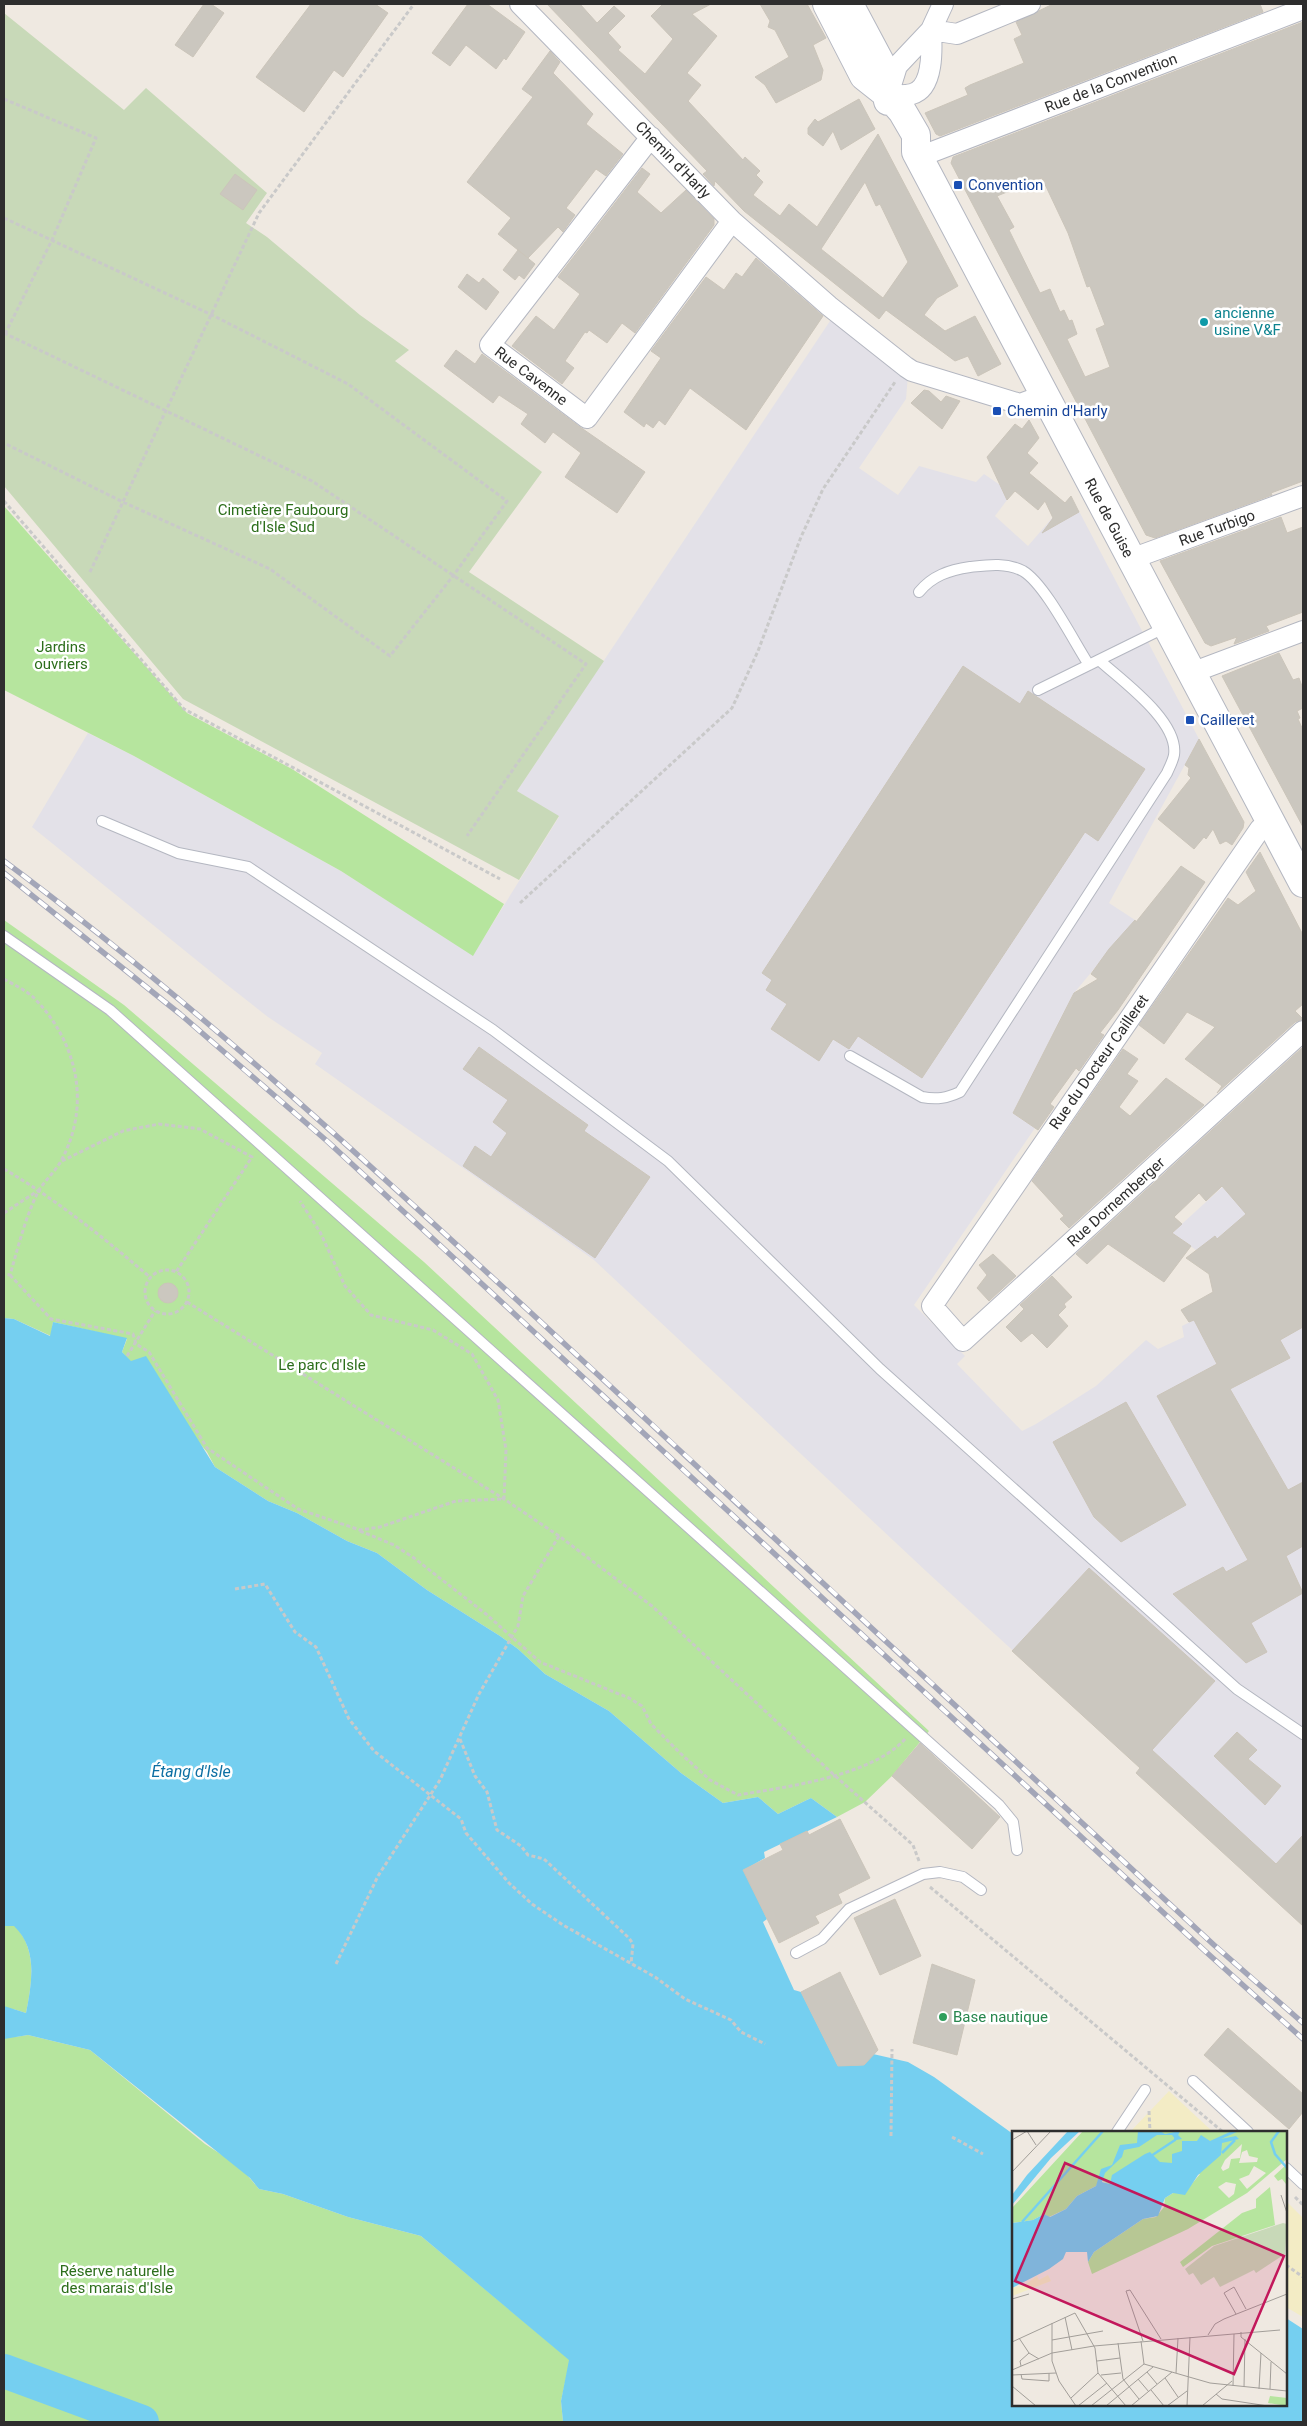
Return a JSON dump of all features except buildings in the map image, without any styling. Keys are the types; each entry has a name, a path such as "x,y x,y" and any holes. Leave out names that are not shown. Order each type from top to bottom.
{"main road":[{"name":"Rue de Guise","path":"827,4 864,76 888,95 902,111 916,135 918,154 1303,883"},
{"name":"Rue de Guise","path":"849,4 881,64 888,95"}],"street":[{"name":"Chemin d'Harly","path":"520,4 732,221 830,306 912,372 1020,404 1044,395"},
{"path":"932,30 933,56 929,75 919,90 912,94 888,95 897,66 932,30 943,4"},
{"path":"932,30 957,34 1030,4"},
{"name":"Rue de la Convention","path":"918,154 1303,9"},
{"name":"Rue Cavenne","path":"651,137 490,346 586,418 732,221"},
{"name":"Rue Turbigo","path":"1131,559 1303,496"},
{"path":"1191,673 1303,631"},
{"name":"Rue du Docteur Cailleret","path":"932,1306 1260,829 1271,823"},
{"name":"Rue Dornemberger","path":"932,1306 963,1341 1303,1031"}],"lane":[{"path":"919,592 927,583 940,574 960,568 993,564 1023,571 1038,584 1089,665"},
{"path":"1038,690 1167,626"},
{"path":"850,1056 922,1096 932,1099 946,1098 960,1092 1167,773 1174,755 1172,738 1163,718 1099,660"},
{"path":"102,821 178,852 248,867 493,1030 668,1161 880,1369 1236,1689 1303,1734"},
{"path":"4,936 110,1010 999,1805 1013,1822 1017,1850"},
{"path":"796,1953 822,1939 848,1909 923,1874 940,1872 963,1877 981,1890"},
{"path":"1193,2081 1247,2131"},
{"path":"1118,2131 1145,2090"},
{"path":"1287,2169 1303,2184"}],"path":[{"path":"90,572 259,214 414,4"},
{"path":"4,99 96,138 52,240 4,334 312,481 586,664 467,836"},
{"path":"4,218 212,315 348,384 507,501 454,576 390,656 270,569 123,502 4,443"},
{"path":"520,903 732,708 758,651 800,537 823,489 906,367"},
{"path":"4,501 184,709 500,879"},
{"path":"4,979 35,998 62,1033 77,1075 77,1120 61,1162 39,1190 30,1210 10,1275"},
{"path":"61,1162 123,1131 159,1124 200,1129 259,1162"},
{"path":"176,1272 252,1157"},
{"path":"4,1169 39,1190 94,1230 150,1278"},
{"path":"4,1213 39,1190"},
{"path":"296,1195 320,1232 345,1286 371,1315 432,1330 472,1354 498,1400 506,1450 504,1499"},
{"path":"162,1271 176,1272 182,1276 189,1288 187,1302 177,1312 162,1314 155,1311 150,1306 145,1291 150,1278 162,1271"},
{"path":"4,1274 10,1275 51,1319 133,1334 136,1344 148,1352 207,1448 298,1509 360,1530 394,1545 414,1558 486,1614 511,1639 540,1662 629,1698 642,1706 651,1724 680,1753 710,1780 738,1795 818,1779 877,1761 893,1752 901,1743"},
{"path":"187,1302 504,1499 559,1536 652,1606 913,1845 926,1884 1222,2131"},
{"path":"127,1356 155,1311"},
{"path":"360,1530 380,1527 456,1501 504,1499"},
{"path":"336,1964 378,1876 408,1826 431,1795 479,1694 518,1626 523,1596 559,1536"},
{"path":"235,1589 265,1584 295,1632 316,1647 349,1719 374,1751 461,1819 466,1834 509,1883 532,1904 563,1925 607,1948 655,1977 685,1999 730,2020 741,2032 765,2044"},
{"path":"459,1738 475,1776 487,1792 497,1830 521,1846 528,1855 544,1859 629,1938 633,1944 631,1964"},
{"path":"891,2136 892,2049"},
{"path":"952,2137 983,2154"},
{"path":"1287,2266 1303,2277"}],"shaded area":[{"path":"832,318 908,375 906,399 859,468 898,495 919,466 976,482 984,474 1000,485 1007,500 995,516 1028,546 1071,496 1199,739 1109,903 1135,920 1074,993 1013,1113 1035,1128 914,1305 965,1356 957,1364 1022,1431 1096,1386 1146,1340 1158,1349 1184,1337 1182,1326 1216,1309 1206,1257 1172,1233 1285,1130 1303,1153 1303,1916 927,1572 594,1260 315,1064 322,1053 268,1017 32,827 88,733 134,756 341,871 473,955 559,817 517,791"}],"green space":[{"name":"Cimetière Faubourg d'Isle Sud","path":"4,13 124,110 146,88 267,193 246,223 267,237 360,315 409,350 395,361 542,472 469,572 604,661 517,791 559,816 519,880 183,699 4,486"},
{"name":"Jardins ouvriers","path":"4,506 187,713 292,769 504,904 473,956 341,871 134,756 4,690"},
{"name":"Le parc d'Isle","path":"4,920 124,1005 424,1262 929,1731 892,1776 865,1802 837,1817 811,1798 778,1814 758,1797 723,1803 681,1773 609,1711 545,1674 518,1649 500,1636 427,1590 377,1553 347,1541 297,1513 268,1501 215,1467 207,1452 122,1352 127,1339 53,1322 51,1336 14,1319 4,1318"},
{"name":"Réserve naturelle des marais d'Isle","path":"14,1925 22,1934 27,1945 31,1967 26,2013 13,2009 15,2037 28,2035 90,2050 205,2144 250,2173 248,2176 259,2189 283,2194 348,2217 421,2236 570,2360 561,2401 563,2422 4,2422 4,1926"}],"sand":[{"path":"1169,2091 1212,2131 1131,2131"},
{"path":"1287,2202 1303,2218 1303,2317 1287,2308"}],"water":[{"name":"Étang d'Isle","path":"4,1318 14,1319 50,1336 53,1322 127,1338 122,1352 131,1361 146,1356 215,1467 268,1501 297,1513 347,1541 377,1553 427,1590 500,1636 518,1649 545,1674 609,1711 681,1773 723,1803 758,1797 778,1814 811,1798 837,1817 764,1852 765,1858 744,1870 767,1919 763,1922 794,1990 801,1992 838,2066 864,2065 873,2054 908,2062 934,2077 1012,2133 1012,2406 1287,2406 1287,2319 1303,2329 1303,2422 563,2422 561,2401 569,2360 421,2236 348,2217 283,2194 259,2189 250,2178 90,2050 28,2035 4,2039 4,2006 26,2013 30,1990 31,1966 30,1955 22,1935 14,1926 4,1926"}],"waterway":[{"path":"4,2371 142,2422"}],"railway":[{"path":"4,861 144,970 345,1144 477,1263 1214,1945 1303,2023"},
{"path":"4,873 180,1014 327,1141 1205,1951 1303,2039"}],"place":[{"name":"Convention","path":"958,185"},
{"name":"ancienne usine V&F","path":"1204,322"},
{"name":"Chemin d'Harly","path":"997,411"},
{"name":"Cailleret","path":"1190,720"},
{"name":"Base nautique","path":"943,2017"}]}
